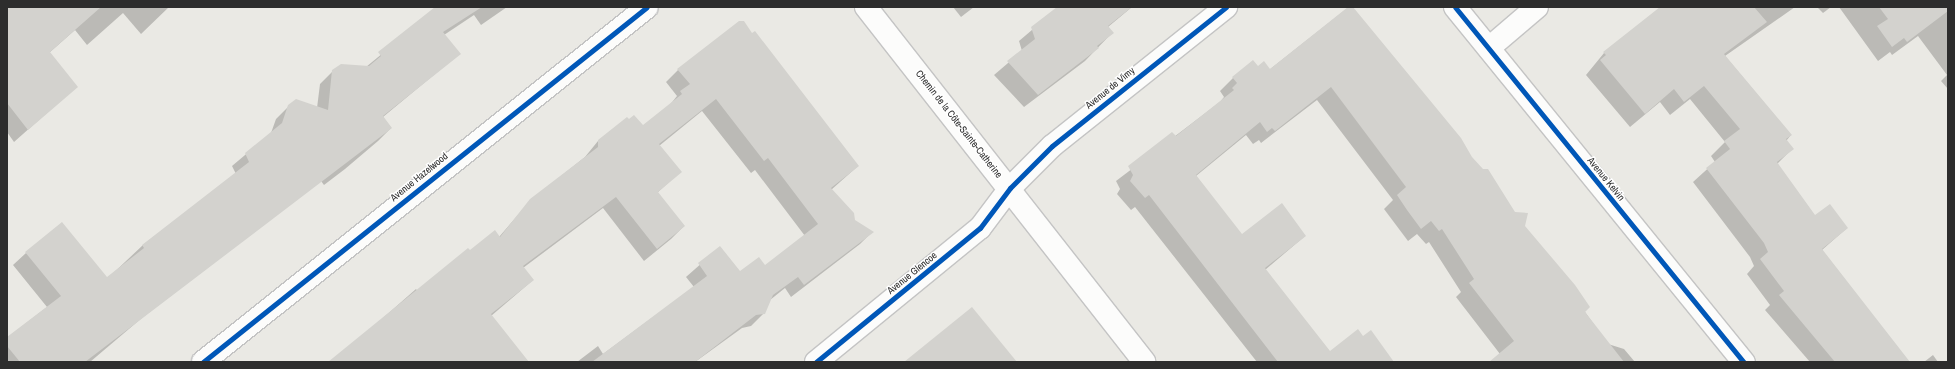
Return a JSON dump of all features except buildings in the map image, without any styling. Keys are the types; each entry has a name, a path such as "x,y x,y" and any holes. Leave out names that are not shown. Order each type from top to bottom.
{"street":[{"name":"Avenue Hazelwood","path":"203,362 647,7"},
{"name":"Chemin de la Côte-Sainte-Catherine","path":"866,7 1146,360"},
{"name":"Avenue de Vimy","path":"1010,188 1052,146 1226,7"},
{"name":"Avenue Kelvin","path":"1455,7 1744,362"},
{"path":"1489,48 1537,7"},
{"name":"Avenue Glencoe","path":"816,362 980,228 1010,188"}],"cycle path":[{"path":"203,362 647,7"},
{"path":"816,362 980,228 1010,188 1052,146 1226,7"},
{"path":"1455,7 1744,362"}]}
